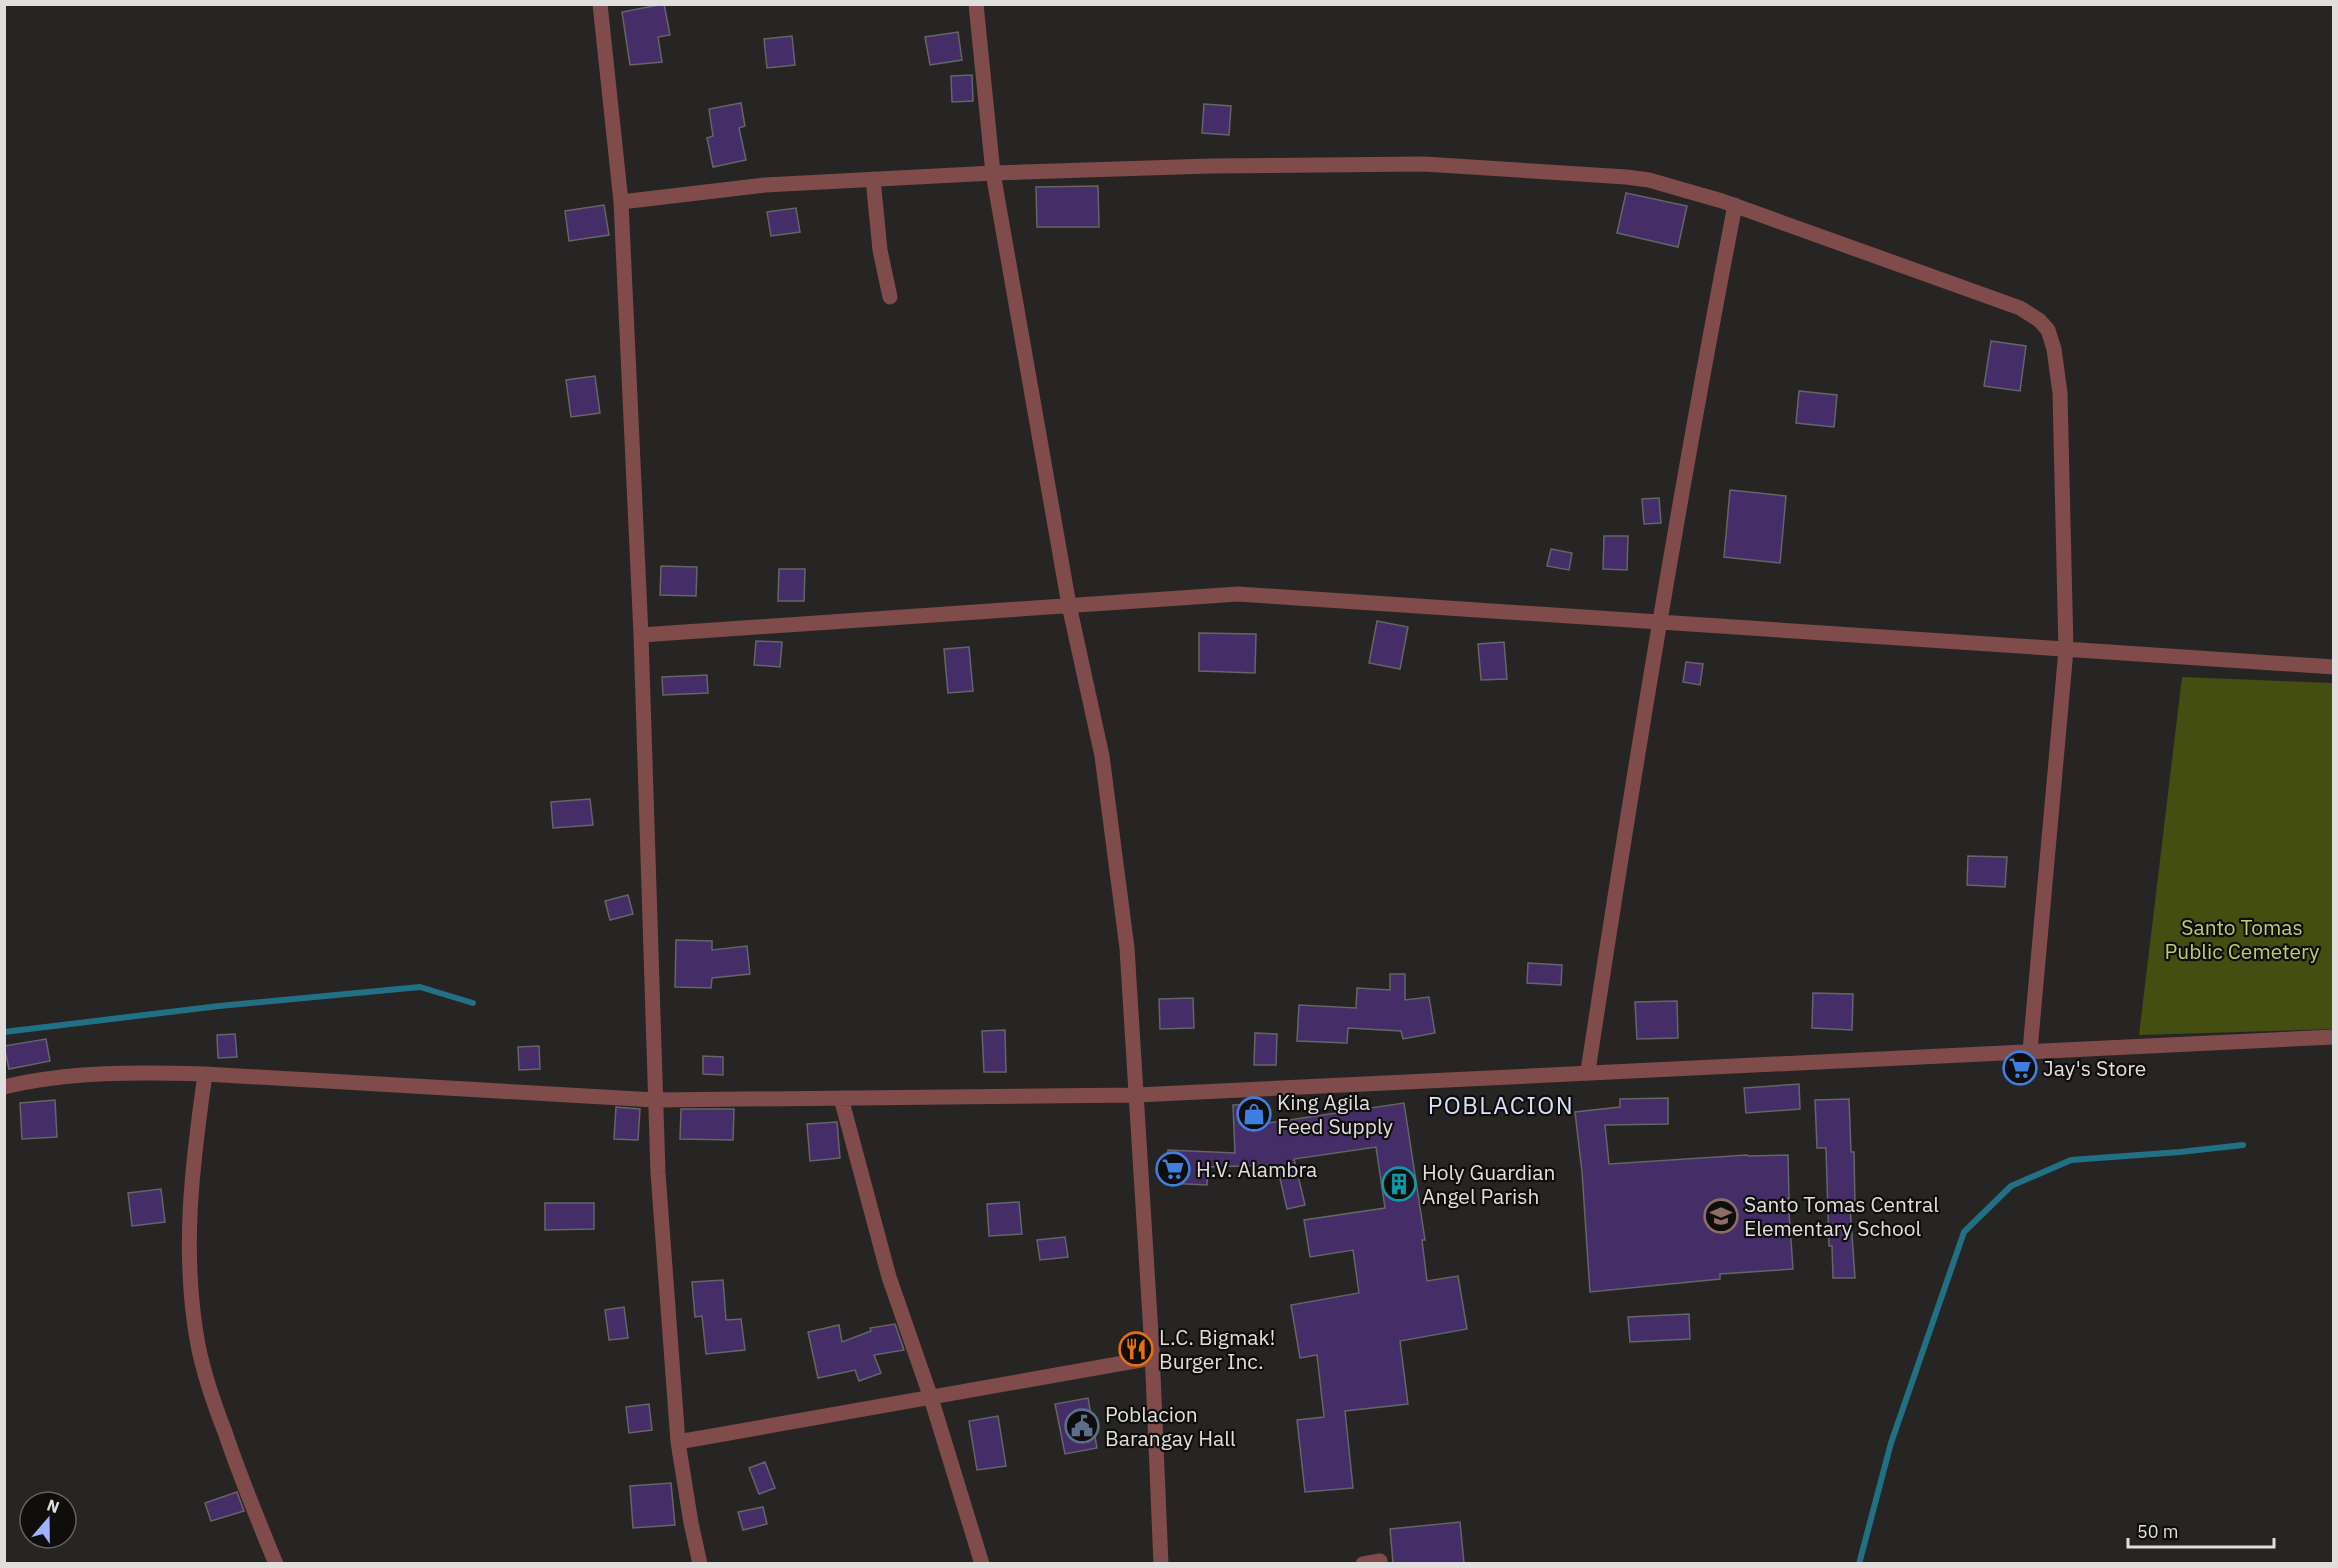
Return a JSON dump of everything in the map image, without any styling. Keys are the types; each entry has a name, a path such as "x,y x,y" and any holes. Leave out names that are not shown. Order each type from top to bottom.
{"street":[{"path":"600,4 621,202 640,635 658,1173 678,1442 700,1563"},
{"path":"976,4 993,173 1069,605 1101,756 1127,948 1152,1358 1161,1563"},
{"path":"621,202 765,184 1210,166 1424,164 1626,177 1657,182 1735,205 2020,308 2048,330 2054,349 2060,393 2066,650 2030,1050"},
{"path":"873,179 880,250 890,297"},
{"path":"1588,1071 1693,420 1735,205"},
{"path":"640,635 1238,594 2334,667"},
{"path":"4,1087 20,1083 103,1074 149,1072 655,1100 1137,1095 1588,1071 2030,1050 2245,1043 2334,1037"},
{"path":"205,1074 195,1142 188,1221 189,1280 198,1347 217,1412 243,1484 276,1563"},
{"path":"841,1098 889,1277 931,1398 982,1563"},
{"path":"678,1442 1152,1358"},
{"path":"1363,1563 1380,1561"}],"green space":[{"name":"Santo Tomas Public Cemetery","path":"2182,677 2333,683 2333,1029 2139,1035"}],"building":[{"path":"664,4 670,35 658,37 662,62 630,65 622,12"},
{"path":"958,32 962,60 930,65 925,37"},
{"path":"792,36 795,65 767,68 764,39"},
{"path":"972,75 973,101 952,102 951,76"},
{"path":"741,103 745,126 739,128 746,160 713,167 707,138 713,136 709,109"},
{"path":"1204,104 1231,106 1229,135 1202,133"},
{"path":"1098,186 1099,227 1037,227 1036,187"},
{"path":"1626,193 1687,206 1678,247 1617,233"},
{"path":"604,205 609,235 569,241 565,211"},
{"path":"796,208 800,232 771,236 767,212"},
{"path":"1991,341 2026,346 2020,391 1984,386"},
{"path":"595,376 600,413 571,417 566,380"},
{"path":"1799,391 1837,395 1834,427 1796,423"},
{"path":"1730,490 1786,496 1780,563 1724,557"},
{"path":"1659,498 1661,523 1644,524 1642,499"},
{"path":"1604,536 1628,536 1627,570 1603,569"},
{"path":"1551,549 1572,553 1569,570 1547,566"},
{"path":"661,566 697,567 696,596 660,595"},
{"path":"779,569 805,569 804,601 778,601"},
{"path":"1377,621 1408,627 1400,669 1369,663"},
{"path":"1199,633 1256,634 1255,673 1199,671"},
{"path":"756,641 782,642 780,667 754,665"},
{"path":"1504,642 1507,679 1481,680 1478,644"},
{"path":"969,647 973,691 948,693 944,649"},
{"path":"1686,662 1703,664 1700,685 1683,682"},
{"path":"707,675 708,693 663,695 662,677"},
{"path":"590,799 593,825 553,828 551,802"},
{"path":"1968,856 2007,857 2005,887 1967,885"},
{"path":"628,895 633,914 610,920 605,901"},
{"path":"676,940 712,941 712,950 747,946 750,974 712,978 711,988 675,987"},
{"path":"1528,963 1562,965 1561,985 1527,983"},
{"path":"1390,974 1405,974 1405,1000 1429,997 1435,1033 1403,1039 1401,1031 1348,1028 1347,1043 1297,1041 1299,1005 1356,1008 1357,988 1390,990"},
{"path":"1813,993 1853,994 1852,1030 1812,1028"},
{"path":"1193,998 1194,1028 1160,1029 1159,999"},
{"path":"1677,1001 1678,1038 1637,1039 1635,1002"},
{"path":"1005,1030 1006,1072 984,1072 982,1031"},
{"path":"1255,1033 1277,1034 1276,1065 1254,1065"},
{"path":"235,1034 237,1057 218,1058 217,1035"},
{"path":"46,1039 50,1061 9,1069 4,1046"},
{"path":"539,1046 540,1069 519,1070 518,1047"},
{"path":"703,1056 723,1057 723,1075 703,1074"},
{"path":"1799,1084 1800,1109 1746,1113 1744,1088"},
{"path":"1668,1098 1668,1124 1605,1125 1609,1164 1747,1155 1788,1155 1788,1198 1793,1269 1720,1274 1720,1279 1590,1292 1582,1172 1575,1112 1620,1107 1620,1099"},
{"path":"1849,1099 1851,1152 1854,1152 1855,1206 1850,1207 1855,1278 1833,1278 1832,1246 1829,1246 1826,1148 1817,1148 1815,1100"},
{"path":"55,1100 57,1137 22,1139 20,1103"},
{"path":"1404,1103 1425,1240 1422,1240 1427,1281 1458,1276 1467,1329 1400,1341 1408,1404 1345,1411 1353,1488 1305,1492 1297,1420 1324,1417 1317,1355 1300,1358 1291,1305 1359,1293 1353,1250 1310,1257 1304,1220 1385,1208 1376,1147 1294,1159 1305,1205 1287,1209 1277,1165 1208,1167 1207,1185 1166,1183 1168,1150 1235,1153 1233,1105 1267,1104 1268,1123"},
{"path":"616,1107 640,1109 638,1140 614,1139"},
{"path":"681,1109 734,1109 733,1140 680,1139"},
{"path":"837,1122 840,1158 810,1161 807,1124"},
{"path":"161,1189 165,1222 132,1226 128,1193"},
{"path":"1019,1202 1022,1234 989,1236 987,1204"},
{"path":"545,1203 594,1203 594,1229 545,1230"},
{"path":"1065,1237 1068,1257 1040,1260 1037,1240"},
{"path":"723,1280 726,1320 741,1319 745,1350 706,1354 702,1316 695,1317 692,1282"},
{"path":"624,1307 628,1338 609,1340 605,1310"},
{"path":"1689,1314 1690,1339 1630,1342 1628,1317"},
{"path":"895,1324 904,1350 874,1355 881,1373 859,1381 855,1370 818,1378 808,1332 839,1325 842,1342 871,1331 870,1328"},
{"path":"1088,1398 1097,1448 1065,1454 1055,1404"},
{"path":"649,1404 652,1430 629,1433 626,1407"},
{"path":"998,1416 1006,1466 977,1470 969,1421"},
{"path":"765,1462 775,1488 759,1494 749,1468"},
{"path":"671,1483 675,1525 633,1528 630,1486"},
{"path":"237,1492 244,1511 211,1521 205,1503"},
{"path":"763,1507 767,1524 743,1530 738,1512"},
{"path":"1460,1522 1464,1563 1393,1563 1390,1529"}],"waterway":[{"path":"4,1032 219,1006 420,987 473,1003"},
{"path":"1859,1564 1891,1443 1964,1232 2011,1186 2071,1160 2243,1145"}],"place":[{"name":"Jay's Store","path":"2020,1068"},
{"name":"King Agila Feed Supply","path":"1254,1114"},
{"name":"H.V. Alambra","path":"1173,1169"},
{"name":"Holy Guardian Angel Parish","path":"1399,1184"},
{"name":"Santo Tomas Central Elementary School","path":"1721,1216"},
{"name":"L.C. Bigmak! Burger Inc.","path":"1136,1349"},
{"name":"Poblacion Barangay Hall","path":"1082,1426"}],"district":[{"name":"POBLACION","path":"1501,1105"}]}
